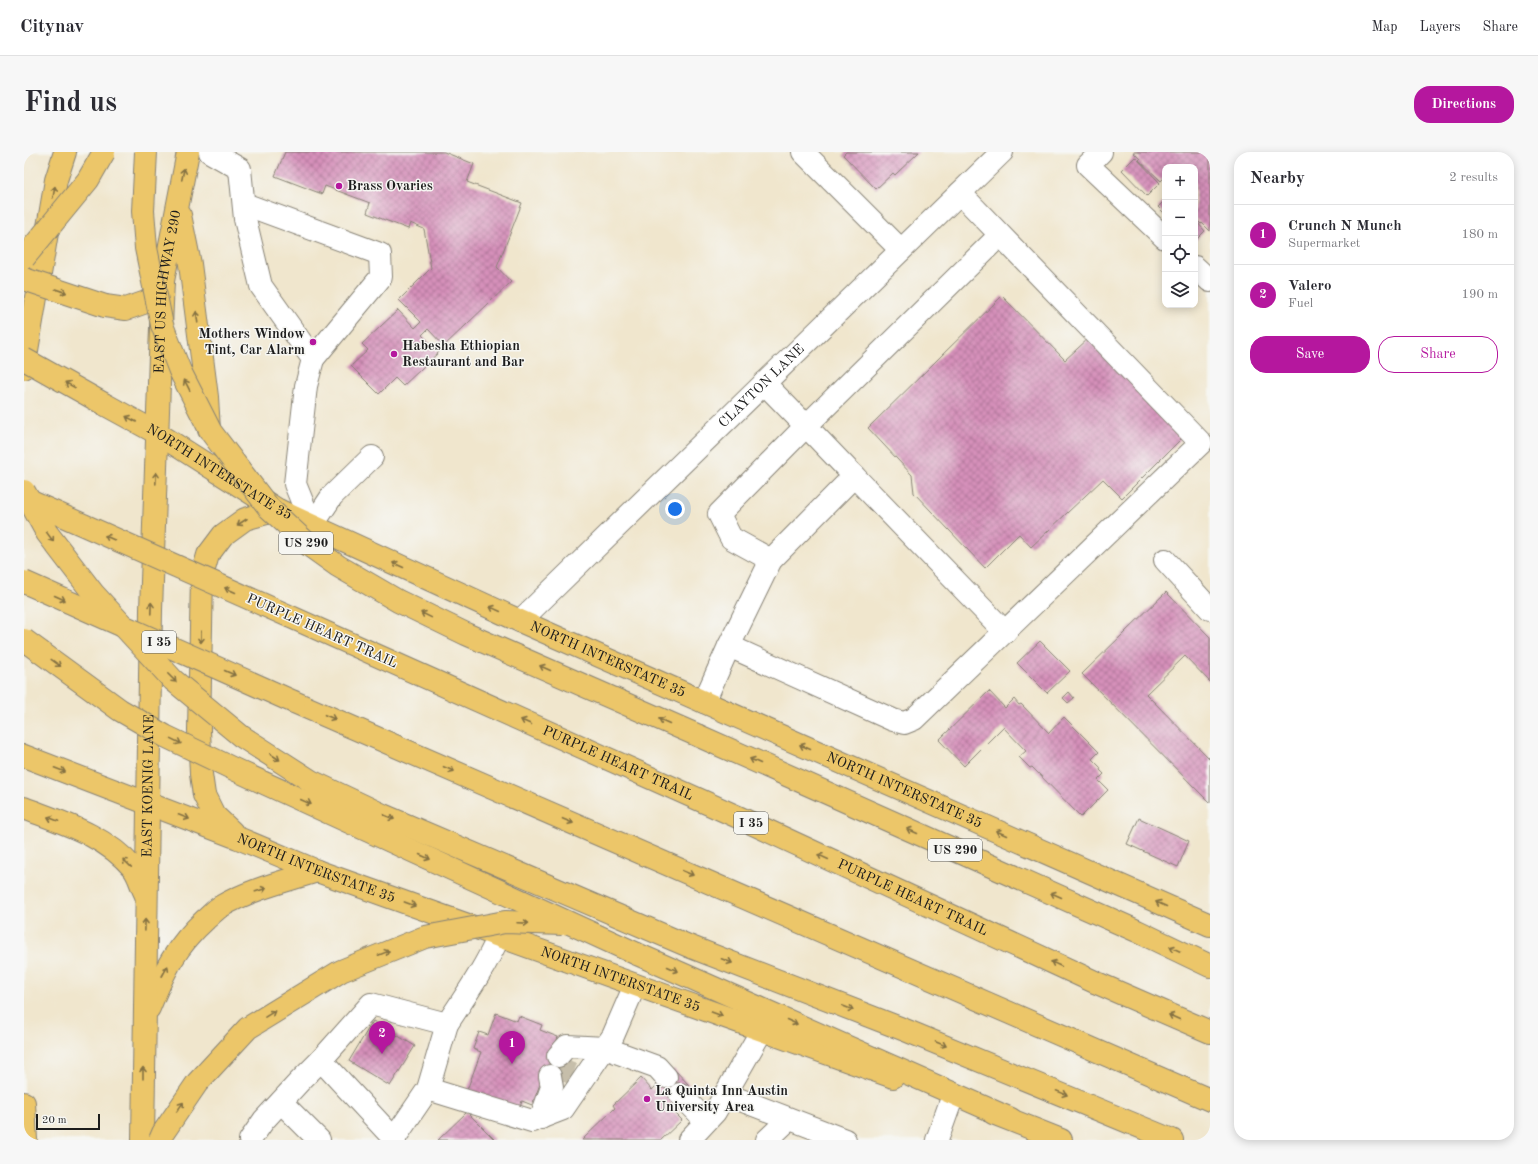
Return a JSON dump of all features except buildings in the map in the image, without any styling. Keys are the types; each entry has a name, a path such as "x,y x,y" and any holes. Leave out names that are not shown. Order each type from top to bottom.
{"main road":[{"path":"24,368 56,180 65,152"},
{"path":"24,258 88,180 104,152"},
{"name":"US 290","path":"146,152 143,211 146,248 162,325 180,371 211,432 269,508 316,550 338,566 398,601 466,634 700,736 1137,931 1210,966"},
{"name":"EAST US HIGHWAY 290","path":"157,433 163,281 188,152"},
{"path":"178,201 191,272 207,397 209,429 215,443 222,450 232,468 278,510"},
{"path":"24,279 105,306 126,309 148,301 163,281"},
{"name":"NORTH INTERSTATE 35","path":"24,359 157,433 278,510 520,621 1210,925"},
{"name":"EAST KOENIG LANE","path":"143,1140 147,803 151,610 157,433"},
{"path":"24,491 47,533 93,593 173,680 242,736 311,781 383,815 691,947 905,1030 1172,1140"},
{"name":"PURPLE HEART TRAIL","path":"24,499 738,817 1097,983 1210,1032"},
{"path":"238,838 214,815 204,795 201,774 199,730 202,576 208,555 223,535 245,519 278,510"},
{"name":"I 35","path":"24,582 294,702 1210,1100"},
{"path":"24,640 120,710 165,736 238,771 638,954 1011,1119"},
{"name":"NORTH INTERSTATE 35","path":"24,756 238,838 317,871 1011,1119 1046,1137"},
{"path":"24,808 83,830 110,846 134,869 146,896"},
{"path":"144,1020 162,974 177,951 195,929 219,908 244,895 317,871"},
{"path":"160,1140 163,1133 197,1083 248,1028 341,971 425,936 505,922 562,924 691,947"},
{"path":"24,1103 26,1140"}],"street":[{"path":"210,152 240,169 245,219 261,286 313,359"},
{"path":"803,152 901,250"},
{"name":"CLAYTON LANE","path":"520,621 1002,152"},
{"path":"1101,152 1088,165 1163,236"},
{"path":"729,646 893,720 904,722 914,718 1201,443 960,193"},
{"path":"244,204 380,254 381,277 313,359 306,386 295,484 312,526"},
{"path":"771,560 731,538 719,514 1000,235"},
{"path":"1198,270 1210,281"},
{"path":"764,383 1005,632"},
{"path":"312,526 332,496 372,457"},
{"path":"704,702 729,646 771,560 854,476"},
{"path":"1165,560 1210,609"},
{"path":"321,1060 395,1140 428,1089 446,1024 491,956 499,936"},
{"path":"428,1089 532,1121 563,1109 613,1036 635,985"},
{"path":"250,1140 264,1120 321,1060 371,1004 446,1024"},
{"path":"689,1140 715,1112 762,1030"},
{"path":"564,1054 605,1048 657,1067 666,1077"},
{"path":"541,1118 554,1081"},
{"path":"680,1094 706,1121"},
{"path":"725,1094 845,1140"},
{"path":"937,1140 952,1098"},
{"path":"281,1102 319,1140"},
{"path":"767,1140 789,1119"}],"tunnel":[{"path":"559,1080 567,1059"}],"place":[{"name":"Brass Ovaries","path":"339,186"},
{"name":"Mothers Window Tint, Car Alarm","path":"313,342"},
{"name":"Habesha Ethiopian Restaurant and Bar","path":"394,354"},
{"name":"Valero","path":"382,1054"},
{"name":"Crunch N Munch","path":"512,1064"},
{"name":"La Quinta Inn Austin University Area","path":"647,1099"}]}
